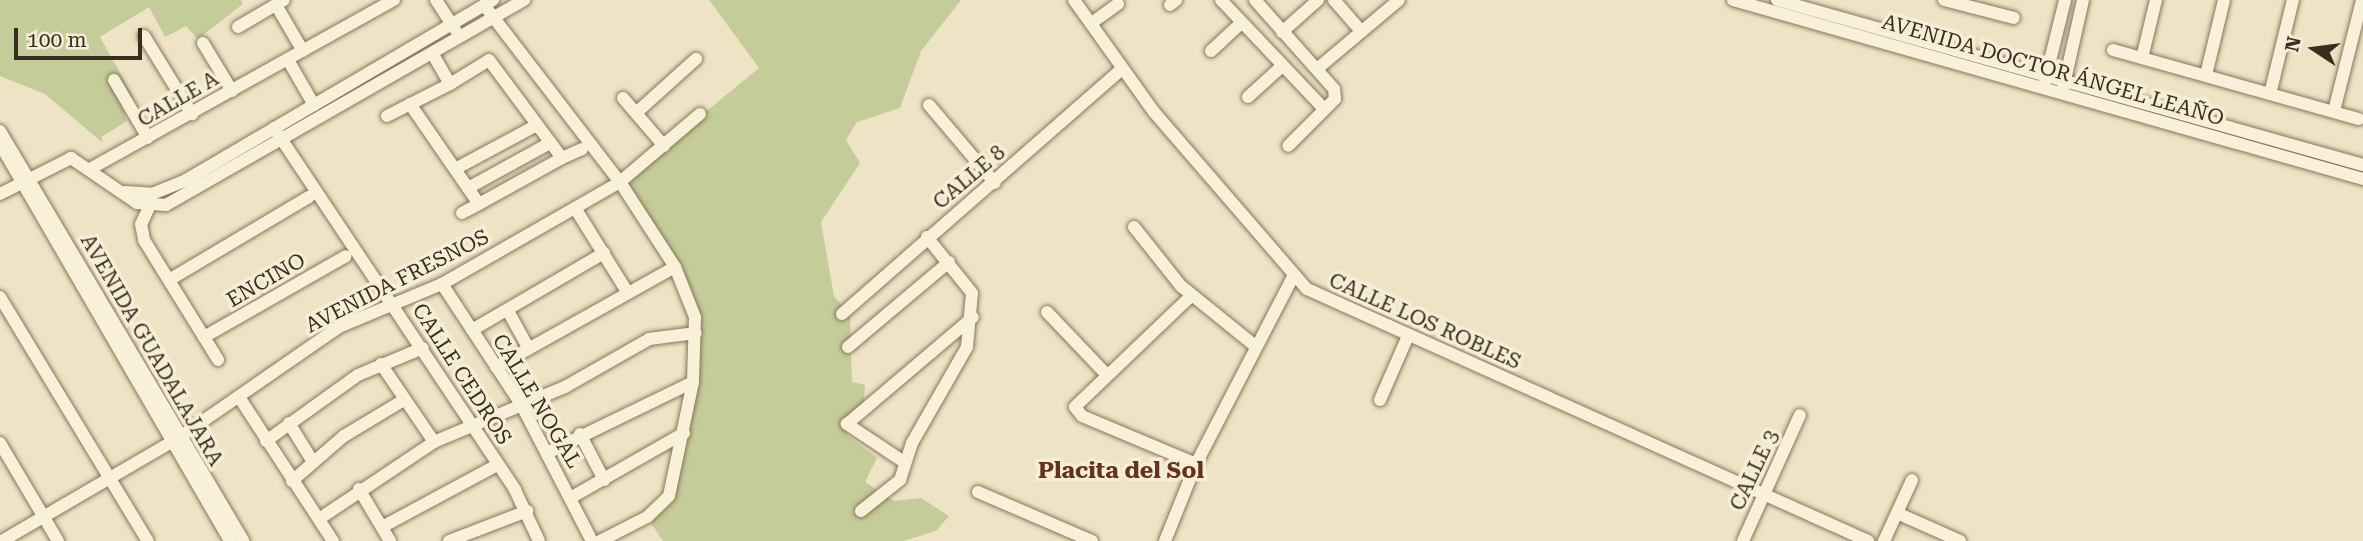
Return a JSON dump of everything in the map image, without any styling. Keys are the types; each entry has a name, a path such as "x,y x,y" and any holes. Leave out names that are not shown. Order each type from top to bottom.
{"street":[{"name":"CALLE A","path":"90,169 394,0"},
{"path":"436,0 461,38"},
{"path":"0,194 68,158 150,208 176,201 524,0"},
{"name":"CALLE LOS ROBLES","path":"1074,0 1093,22 1121,70 1293,277 1326,300 1868,541"},
{"path":"1221,0 1280,67 1324,109"},
{"path":"1255,0 1334,89 1335,99 1288,146"},
{"path":"1282,32 1318,0"},
{"path":"1334,0 1359,29"},
{"path":"1317,69 1359,29 1399,0"},
{"name":"AVENIDA DOCTOR ÁNGEL LEAÑO","path":"1733,0 2363,165"},
{"name":"AVENIDA DOCTOR ÁNGEL LEAÑO","path":"1777,0 2045,82"},
{"path":"1944,0 1992,6 2014,18"},
{"path":"2045,82 2065,0"},
{"path":"2063,87 2083,0"},
{"path":"2142,58 2156,0"},
{"path":"2206,75 2224,0"},
{"path":"2270,94 2293,0"},
{"path":"2334,111 2362,0"},
{"path":"238,27 280,2 303,51"},
{"path":"122,191 152,194 274,128 489,3 493,19 620,182 675,267 696,333 693,382 684,433 667,500 600,541"},
{"path":"1093,22 1118,4"},
{"path":"1211,51 1241,23"},
{"path":"144,36 191,114"},
{"path":"203,43 232,91"},
{"path":"2113,50 2359,119"},
{"path":"433,54 450,84"},
{"path":"288,60 314,105"},
{"path":"387,116 450,84 489,60 562,158"},
{"path":"636,113 696,60"},
{"path":"1248,97 1280,67"},
{"name":"CALLE 8","path":"842,314 925,239 995,183 1121,70"},
{"path":"114,80 148,138"},
{"path":"623,98 664,146"},
{"path":"410,104 479,204"},
{"path":"929,106 995,183"},
{"name":"AVENIDA FRESNOS","path":"2,541 176,439 339,327 442,285 620,182 701,114"},
{"name":"AVENIDA DOCTOR ÁNGEL LEAÑO","path":"2165,115 2363,179"},
{"path":"455,169 537,125"},
{"name":"CALLE CEDROS","path":"274,128 424,348 527,511 539,541"},
{"path":"0,131 26,180"},
{"path":"468,188 550,143"},
{"path":"0,144 26,180"},
{"path":"462,213 582,149"},
{"name":"AVENIDA GUADALAJARA","path":"26,180 176,439 230,541"},
{"path":"152,194 150,208 140,232 218,360"},
{"path":"169,280 309,197"},
{"path":"575,208 628,293"},
{"path":"1135,227 1192,295 1255,346"},
{"path":"861,511 900,480 904,462 967,347 973,317 973,299 925,239"},
{"path":"472,330 604,253"},
{"name":"ENCINO","path":"204,337 346,256"},
{"path":"848,347 946,264"},
{"path":"496,367 675,267"},
{"path":"1165,541 1196,464 1293,277"},
{"name":"CALLE NOGAL","path":"442,285 549,452 592,541"},
{"path":"1192,295 1106,374 1075,407 1082,416 1196,464"},
{"path":"0,297 148,541"},
{"name":"CALLE NOGAL","path":"508,311 529,349"},
{"path":"1046,312 1106,374"},
{"path":"904,462 847,424 973,317"},
{"path":"319,519 359,489 434,442 472,423 522,406 649,339 696,333"},
{"path":"1380,400 1408,335"},
{"path":"266,441 311,403 381,365 424,348"},
{"path":"381,365 434,442"},
{"path":"549,452 580,434 693,382"},
{"path":"239,397 333,541"},
{"path":"292,481 313,462 404,400"},
{"name":"CALLE 3","path":"1743,541 1800,415"},
{"path":"289,423 313,462"},
{"path":"572,497 684,433"},
{"name":"CALLE NOGAL","path":"580,434 604,480"},
{"name":"AVENIDA GUADALAJARA","path":"176,439 243,541"},
{"path":"0,443 58,541"},
{"path":"382,527 497,465"},
{"path":"1884,541 1912,480"},
{"path":"359,489 390,541"},
{"path":"978,492 1092,541"},
{"path":"449,541 527,511"},
{"path":"1897,513 1960,541"}],"green space":[{"path":"0,0 241,0 243,4 198,39 186,26 165,37 149,7 100,37 134,98 121,105 127,121 101,137 103,143 45,94 0,76"},
{"path":"709,0 961,0 921,51 900,108 857,122 846,140 860,163 821,222 834,296 850,315 852,382 865,385 864,403 848,420 847,435 877,458 865,482 894,501 921,498 949,516 936,531 903,541 663,541 647,517 663,505 684,433 692,307 620,182 759,68"}],"district":[{"name":"Placita del Sol","path":"1121,471"}]}
